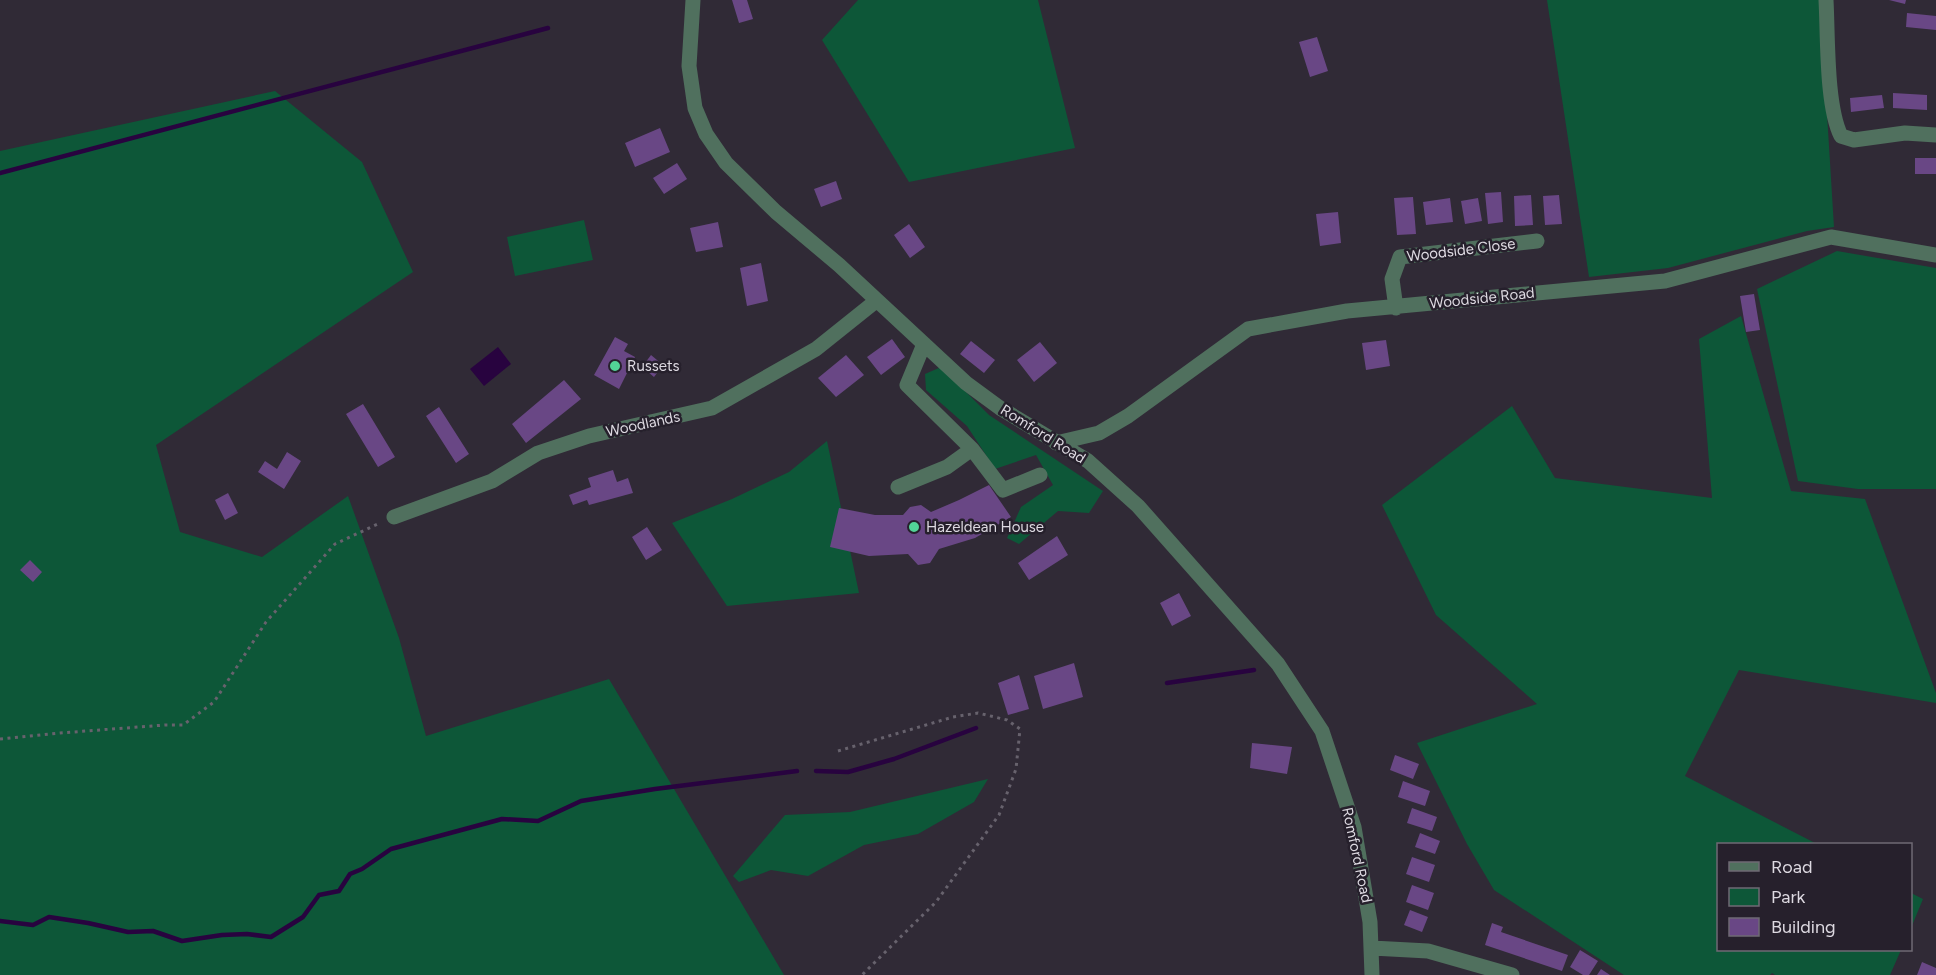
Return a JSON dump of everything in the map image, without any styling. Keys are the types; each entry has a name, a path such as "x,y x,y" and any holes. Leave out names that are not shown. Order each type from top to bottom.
{"street":[{"name":"Romford Road","path":"693,0 689,66 695,108 706,134 726,163 776,212 838,265 966,383 1000,408 1088,462 1138,506 1278,664 1322,731 1354,827 1370,922 1372,975"},
{"path":"1826,0 1831,86 1836,126 1841,136 1854,140 1905,133 1936,135"},
{"name":"Woodside Road","path":"1056,443 1099,433 1128,416 1248,329 1347,311 1665,281 1831,237 1936,255"},
{"name":"Woodside Close","path":"1396,308 1392,279 1400,257 1538,241"},
{"name":"Woodlands","path":"394,517 492,481 538,453 589,436 712,408 816,349 876,302"},
{"path":"924,344 907,385 972,449 1003,490 1040,475"},
{"path":"898,487 947,467 972,449"},
{"path":"1372,948 1428,951 1512,975"}],"path":[{"path":"0,739 118,728 183,725 214,702 266,622 335,544 394,517"},
{"path":"838,751 953,717 978,713 1007,720 1020,729 1016,769 999,815 936,902 862,975"}],"green space":[{"path":"858,0 1038,0 1075,148 909,182 822,40"},
{"path":"1547,0 1820,0 1834,227 1807,231 1668,268 1589,277"},
{"path":"275,91 362,162 413,272 156,445 180,532 262,557 348,496 399,638 426,736 609,679 784,975 0,975 0,151"},
{"path":"584,220 593,260 515,276 507,237"},
{"path":"1837,251 1936,268 1936,489 1858,489 1798,481 1757,289"},
{"path":"1741,316 1791,491 1865,499 1936,693 1936,703 1739,670 1685,776 1815,843 1717,843 1717,951 1901,951 1890,975 1775,975 1772,973 1770,975 1624,975 1494,890 1467,844 1417,743 1537,704 1436,615 1382,505 1512,406 1555,478 1712,498 1699,339"},
{"path":"941,367 989,415 1103,491 1089,513 1058,511 1019,544 1007,538 1021,507 1053,485 1036,455 995,469 967,426 926,390 925,374"},
{"path":"827,441 859,593 727,606 672,523 732,499 789,472"},
{"path":"988,779 974,802 918,834 864,845 808,876 771,870 739,882 733,876 785,815 850,812"},
{"path":"1912,894 1923,899 1912,926"}],"shaded area":[{"path":"498,347 511,364 484,386 470,369"}],"building":[{"path":"732,0 747,0 753,19 739,23"},
{"path":"1889,0 1906,0 1905,4"},
{"path":"1907,13 1936,16 1936,30 1906,27"},
{"path":"1317,37 1328,71 1310,77 1299,42"},
{"path":"1893,93 1927,95 1927,110 1893,108"},
{"path":"1882,95 1884,108 1851,112 1850,98"},
{"path":"660,128 670,152 635,167 625,143"},
{"path":"1915,158 1936,158 1936,174 1915,174"},
{"path":"677,163 687,179 664,194 653,178"},
{"path":"836,181 842,199 821,207 814,189"},
{"path":"1501,192 1503,222 1488,224 1485,193"},
{"path":"1531,195 1533,225 1515,226 1514,196"},
{"path":"1559,195 1562,224 1545,225 1543,196"},
{"path":"1413,197 1416,234 1397,235 1394,198"},
{"path":"1450,198 1453,222 1426,225 1423,202"},
{"path":"1478,198 1482,221 1465,224 1461,201"},
{"path":"1338,212 1341,243 1320,246 1316,214"},
{"path":"718,222 723,247 696,252 690,228"},
{"path":"909,224 925,247 910,258 894,235"},
{"path":"761,263 768,301 747,306 740,268"},
{"path":"1754,294 1760,330 1746,332 1740,296"},
{"name":"Russets","path":"615,337 628,344 624,351 635,357 619,389 594,375"},
{"path":"892,339 905,357 881,375 867,357"},
{"path":"1386,340 1390,366 1366,370 1362,343"},
{"path":"971,341 995,360 984,373 960,354"},
{"path":"1040,342 1057,363 1034,382 1017,360"},
{"path":"651,355 663,365 654,377 642,367"},
{"path":"846,355 864,375 836,397 818,378"},
{"path":"564,380 581,399 526,443 512,424"},
{"path":"363,404 395,457 378,467 346,414"},
{"path":"439,407 469,454 456,463 426,416"},
{"path":"287,452 301,461 284,489 258,472 265,461 277,469"},
{"path":"613,470 617,482 628,478 633,493 589,505 587,500 573,505 569,495 591,487 588,478"},
{"name":"Hazeldean House","path":"989,485 1011,517 975,538 939,549 930,563 918,565 908,554 869,556 830,547 839,508 875,515 903,515 910,507 921,505 931,512"},
{"path":"228,493 238,513 225,520 215,500"},
{"path":"647,527 662,550 646,560 632,537"},
{"path":"1057,536 1068,555 1029,580 1018,563"},
{"path":"30,560 42,572 33,582 20,570"},
{"path":"1179,593 1191,616 1172,626 1160,603"},
{"path":"1074,663 1083,697 1043,709 1034,676"},
{"path":"1019,675 1029,709 1008,715 998,683"},
{"path":"1252,743 1292,747 1287,774 1250,768"},
{"path":"1395,755 1419,764 1413,779 1390,770"},
{"path":"1403,781 1430,791 1425,806 1398,797"},
{"path":"1412,808 1437,817 1432,831 1407,823"},
{"path":"1420,833 1440,841 1435,854 1415,847"},
{"path":"1412,857 1435,865 1429,882 1406,874"},
{"path":"1412,885 1434,893 1428,910 1406,902"},
{"path":"1410,910 1428,917 1422,932 1404,925"},
{"path":"1492,923 1503,927 1501,932 1568,955 1562,971 1485,945"},
{"path":"1580,950 1598,961 1589,975 1583,975 1570,967"},
{"path":"1922,962 1936,968 1936,975 1917,975"},
{"path":"1601,969 1610,975 1597,975"}],"waterway":[{"path":"0,173 548,28"},
{"path":"1167,683 1254,670"},
{"path":"816,771 848,772 894,759 976,728"},
{"path":"0,921 33,925 49,917 128,932 153,931 182,941 222,935 247,934 271,937 303,917 319,895 339,891 350,874 362,869 391,849 502,819 538,821 581,801 797,771"}],"place":[{"name":"Russets","path":"615,366"},
{"name":"Hazeldean House","path":"914,527"}]}
